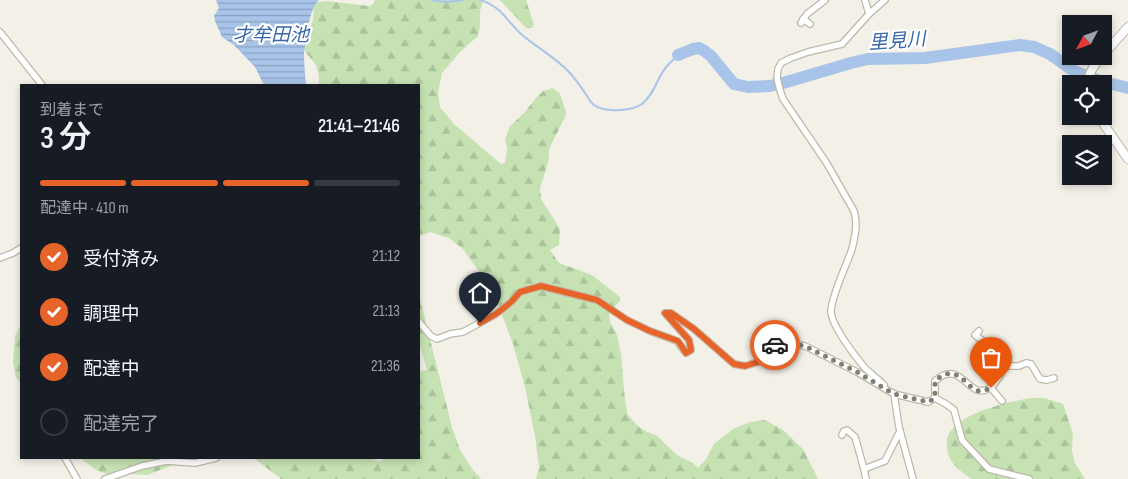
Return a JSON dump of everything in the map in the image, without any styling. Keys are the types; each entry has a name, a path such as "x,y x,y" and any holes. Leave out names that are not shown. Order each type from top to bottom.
{"street":[{"path":"810,24 802,21 807,14 825,0"},
{"path":"865,0 870,14"},
{"path":"885,0 842,44 808,52 781,63 777,78 784,99 826,162 857,219 856,236 834,296 831,312 835,324 846,343 865,367 894,394 900,431 913,479"},
{"path":"1112,45 1128,27"},
{"path":"0,32 41,84"},
{"path":"1104,125 1128,159"},
{"path":"0,258 20,249"},
{"path":"420,323 431,336 437,339 463,332 496,314 520,292 541,286 597,300 627,320 678,341 686,353 691,350 689,340 665,313 671,313 694,329 734,364 745,366 758,362 770,347 780,342 805,346 857,372 894,394 928,402 935,398"},
{"path":"979,331 975,335 999,353 1005,366"},
{"path":"1005,366 1031,364 1040,379 1054,378"},
{"path":"935,398 935,381 941,376 949,374 958,375 974,390 983,391 991,388 1005,366"},
{"path":"991,388 1002,401"},
{"path":"935,398 954,410 962,440 989,469 1029,479"},
{"path":"842,435 847,430 855,437 866,479"},
{"path":"864,469 885,461 900,431"},
{"path":"66,459 77,479"},
{"path":"106,479 142,466 166,460 195,463 212,459"}],"green space":[{"path":"375,0 483,0 478,36 460,52 442,73 438,93 440,107 454,124 501,164 505,163 507,148 505,139 510,126 543,91 553,88 560,94 566,112 565,117 549,149 549,159 540,188 541,199 560,229 559,245 550,250 559,263 592,275 621,298 609,313 610,322 617,335 621,354 628,415 638,426 656,435 678,456 693,463 698,468 706,459 714,444 733,429 750,422 765,420 783,430 803,449 818,479 536,479 539,468 535,436 525,387 513,344 497,302 463,249 449,238 430,232 420,236 420,84 319,84 316,66 303,47 313,20 314,6 317,2 327,1 369,6"},
{"path":"500,0 526,0 534,25 531,28 526,28"},
{"path":"420,299 452,427 460,450 481,479 281,479 255,459 374,459 379,462 385,459 420,459 420,371 427,370 420,346"},
{"path":"20,326 20,382 16,377 13,362 15,336"},
{"path":"1031,398 1044,398 1063,404 1073,435 1072,451 1075,463 1085,479 972,479 955,466 949,457 947,439 960,422 983,410"},
{"path":"82,459 188,459 147,475 109,475 96,470"}],"water":[{"name":"才牟田池","path":"216,0 319,0 313,9 308,24 304,53 306,84 264,84 255,67 234,45 222,37 214,16 219,8"}],"waterway":[{"path":"432,0 440,2 463,0"},
{"path":"480,0 493,6 521,34 564,67 593,104 599,108 625,110 642,104 650,95 664,70 678,55"},
{"name":"里見川","path":"678,55 699,48 711,56 734,84 748,87 770,86 783,83 868,59 925,58 1020,45 1034,47 1050,54 1074,71 1100,81 1128,88"}],"way so far":[{"path":"775,345 780,342 805,346 857,372 894,394 928,402 935,398 935,381 941,376 949,374 958,375 974,390 983,391 991,388"}],"route":[{"path":"480,323 496,314 520,292 541,286 597,300 627,320 678,341 686,353 691,350 689,340 665,313 671,313 694,329 734,364 745,366 758,362 770,347 775,345"}]}
